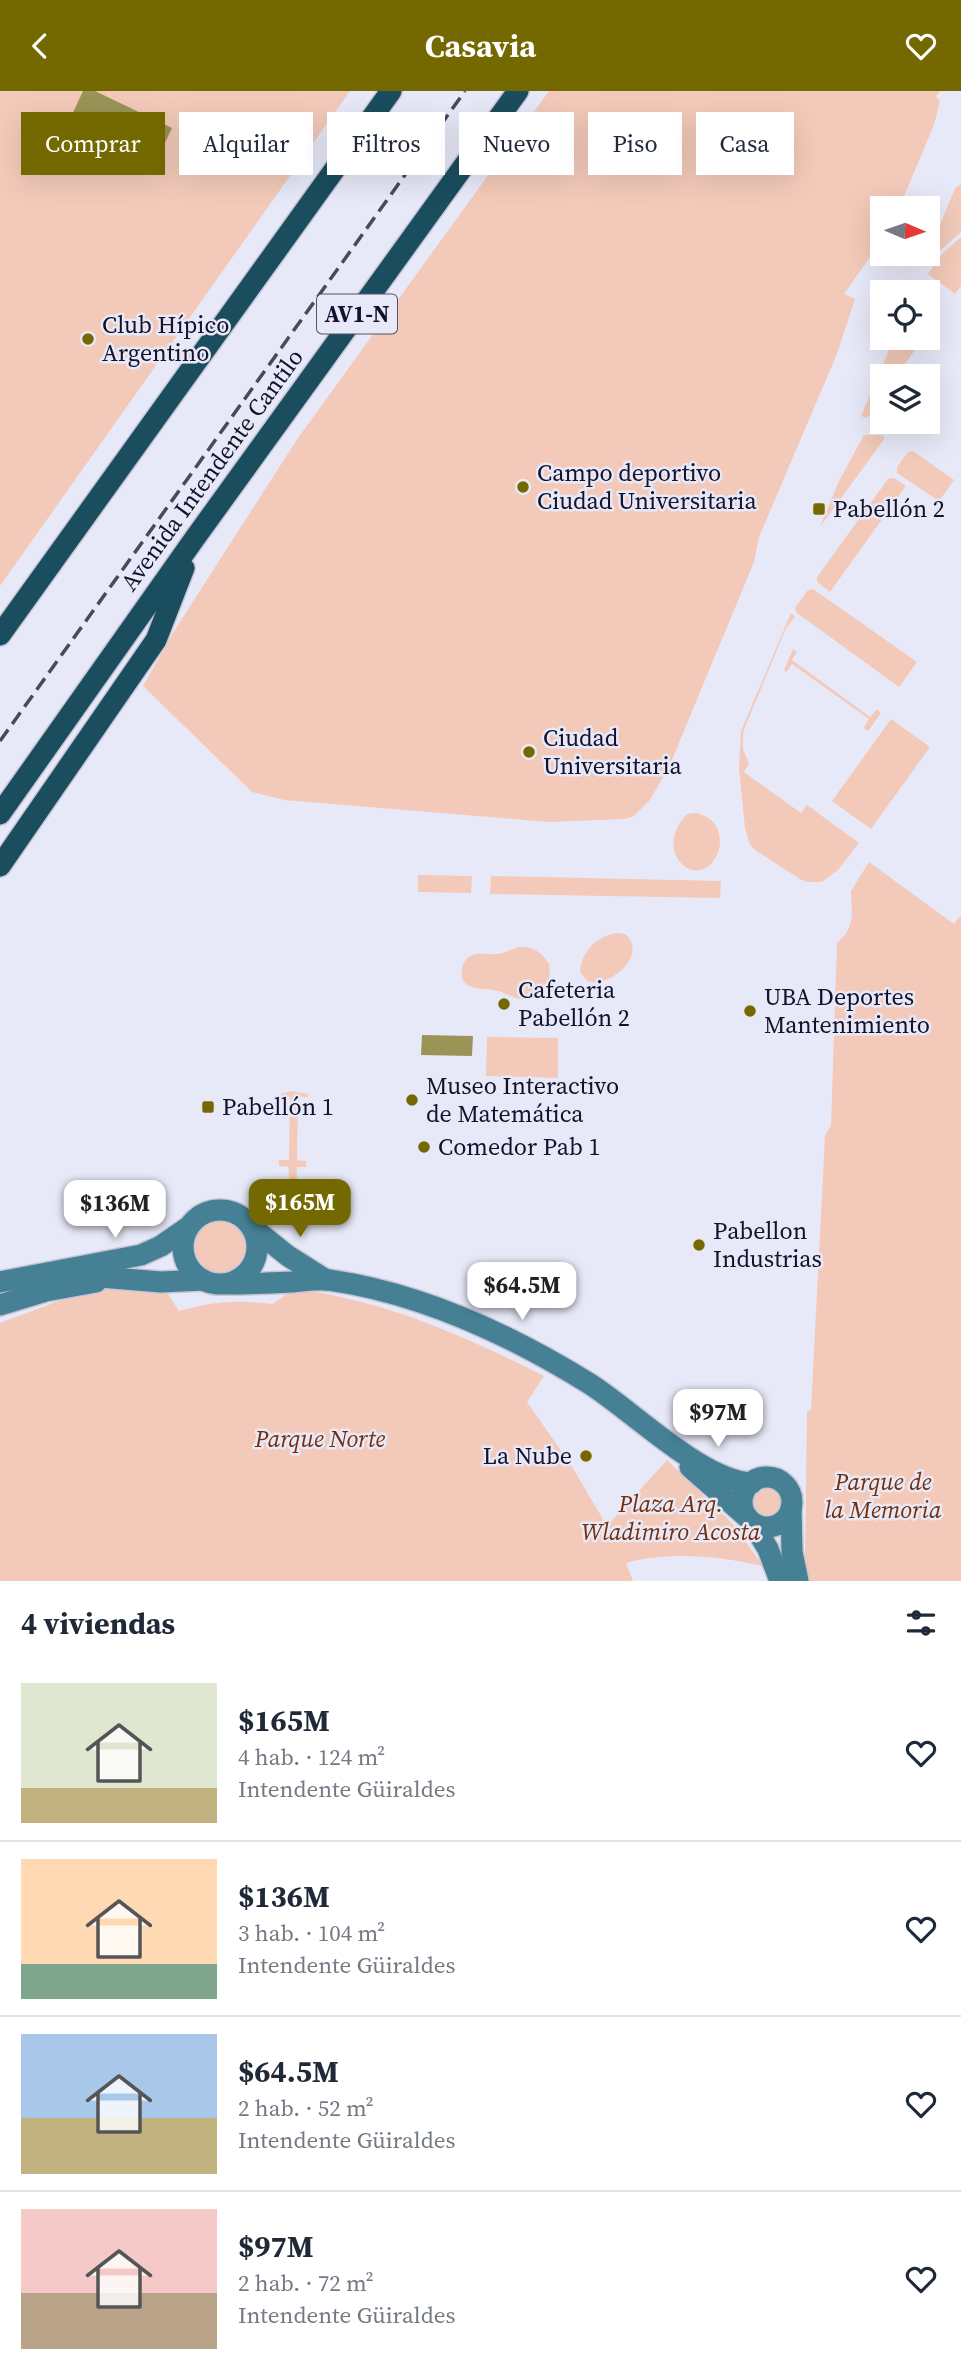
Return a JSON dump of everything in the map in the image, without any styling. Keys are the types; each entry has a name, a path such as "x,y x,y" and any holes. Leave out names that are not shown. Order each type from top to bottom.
{"highway":[{"path":"0,635 391,91"},
{"name":"Avenida Intendente Cantilo","path":"0,814 195,538 518,91"},
{"path":"0,866 156,641 195,538"}],"main road":[{"path":"0,1282 141,1255 161,1246 208,1211 232,1210 288,1257 327,1280 434,1307 502,1335 598,1390 676,1449 729,1479 752,1483 769,1477 780,1481 789,1489 792,1500 791,1545 798,1581"},
{"path":"187,1228 183,1252 194,1273 203,1280"},
{"path":"227,1284 240,1279 251,1269 257,1256 258,1242 253,1228"},
{"path":"52,1272 113,1279 172,1282 203,1280 218,1284 327,1280"},
{"path":"0,1305 47,1291 113,1279"},
{"path":"676,1449 688,1465 750,1521 773,1527 788,1517 791,1508"},
{"path":"752,1483 742,1499 743,1509 768,1549 780,1581"}],"green space":[{"name":"Club Hípico Argentino","path":"0,91 350,91 335,112 327,112 327,124 313,143 313,112 179,112 179,175 291,175 0,586"},
{"name":"Campo deportivo Ciudad Universitaria","path":"549,91 940,91 936,96 940,101 934,125 904,196 870,196 870,257 844,294 855,299 837,354 759,537 754,562 669,767 650,800 634,816 624,819 549,822 284,800 252,792 143,686 176,628 298,438 488,175 574,175 574,112 534,112"},
{"path":"961,184 961,232 940,250 940,225 955,188"},
{"path":"961,237 961,286 955,294 940,283 940,280 928,274 933,266 940,266 940,256"},
{"path":"889,350 915,350 905,364 883,364"},
{"path":"870,395 870,414 867,418 861,416"},
{"path":"864,435 882,435 885,438 820,527 839,481"},
{"path":"913,451 954,480 939,501 897,473 897,467 908,452"},
{"path":"894,478 906,486 830,592 817,582 817,577 888,479"},
{"path":"813,589 917,662 899,687 797,613 795,608 808,590"},
{"path":"791,613 795,617 786,628 743,732 743,749 749,764 744,772 801,813 807,805 859,843 838,870 822,882 800,879 758,852 750,845 745,828 739,768 741,731"},
{"path":"793,649 797,652 792,660 870,717 877,709 881,713 868,731 864,728 869,719 792,664 786,672 784,670"},
{"path":"891,719 930,747 871,829 832,801"},
{"path":"696,813 714,822 720,841 714,860 706,868 696,870 687,868 680,862 674,841 677,828 687,814"},
{"name":"Parque de la Memoria","path":"869,862 954,924 961,915 961,1581 809,1581 805,1560 807,1411 811,1410 825,1136 831,1125 837,943 848,931 850,924 851,891"},
{"path":"418,875 472,876 471,893 418,892"},
{"path":"491,876 721,881 720,898 490,894"},
{"path":"616,933 625,934 631,942 630,960 624,968 606,980 587,981 580,972 583,958 596,942"},
{"path":"519,947 537,951 549,964 549,978 539,995 519,999 464,982 462,967 470,956 498,954"},
{"path":"487,1037 558,1038 558,1078 486,1076"},
{"path":"291,1091 308,1094 308,1097 298,1097 297,1160 306,1161 306,1167 297,1167 296,1205 306,1206 305,1210 278,1209 278,1206 288,1205 289,1167 279,1166 279,1160 289,1160 290,1097 281,1094"},
{"path":"215,1218 227,1218 237,1222 245,1230 249,1246 245,1262 237,1270 227,1274 215,1274 205,1270 197,1262 193,1252 193,1240 197,1230 205,1222"},
{"name":"Parque Norte","path":"293,1289 326,1294 391,1310 484,1347 544,1376 527,1402 571,1465 607,1526 667,1460 733,1524 763,1566 712,1557 659,1557 626,1563 633,1581 0,1581 0,1323 88,1290 168,1294 179,1311 225,1302 273,1304"},
{"path":"768,1484 780,1490 786,1502 780,1514 768,1520 756,1514 750,1502 756,1490"}],"shaded area":[{"path":"83,91 95,91 139,112 73,112"},
{"path":"165,125 172,128 165,142"},
{"path":"422,1035 473,1036 472,1056 421,1055"}],"railway":[{"path":"0,741 465,91"}],"place":[{"name":"Club Hípico Argentino","path":"88,339"},
{"name":"Campo deportivo Ciudad Universitaria","path":"523,487"},
{"name":"Pabellón 2","path":"819,509"},
{"name":"Ciudad Universitaria","path":"529,752"},
{"name":"Cafeteria Pabellón 2","path":"504,1004"},
{"name":"UBA Deportes Mantenimiento","path":"750,1011"},
{"name":"Museo Interactivo de Matemática","path":"412,1100"},
{"name":"Pabellón 1","path":"208,1107"},
{"name":"Comedor Pab 1","path":"424,1147"},
{"name":"Pabellon Industrias","path":"699,1245"},
{"name":"La Nube","path":"586,1456"}],"park label":[{"name":"Plaza Arq. Wladimiro Acosta","path":"671,1518"}]}
